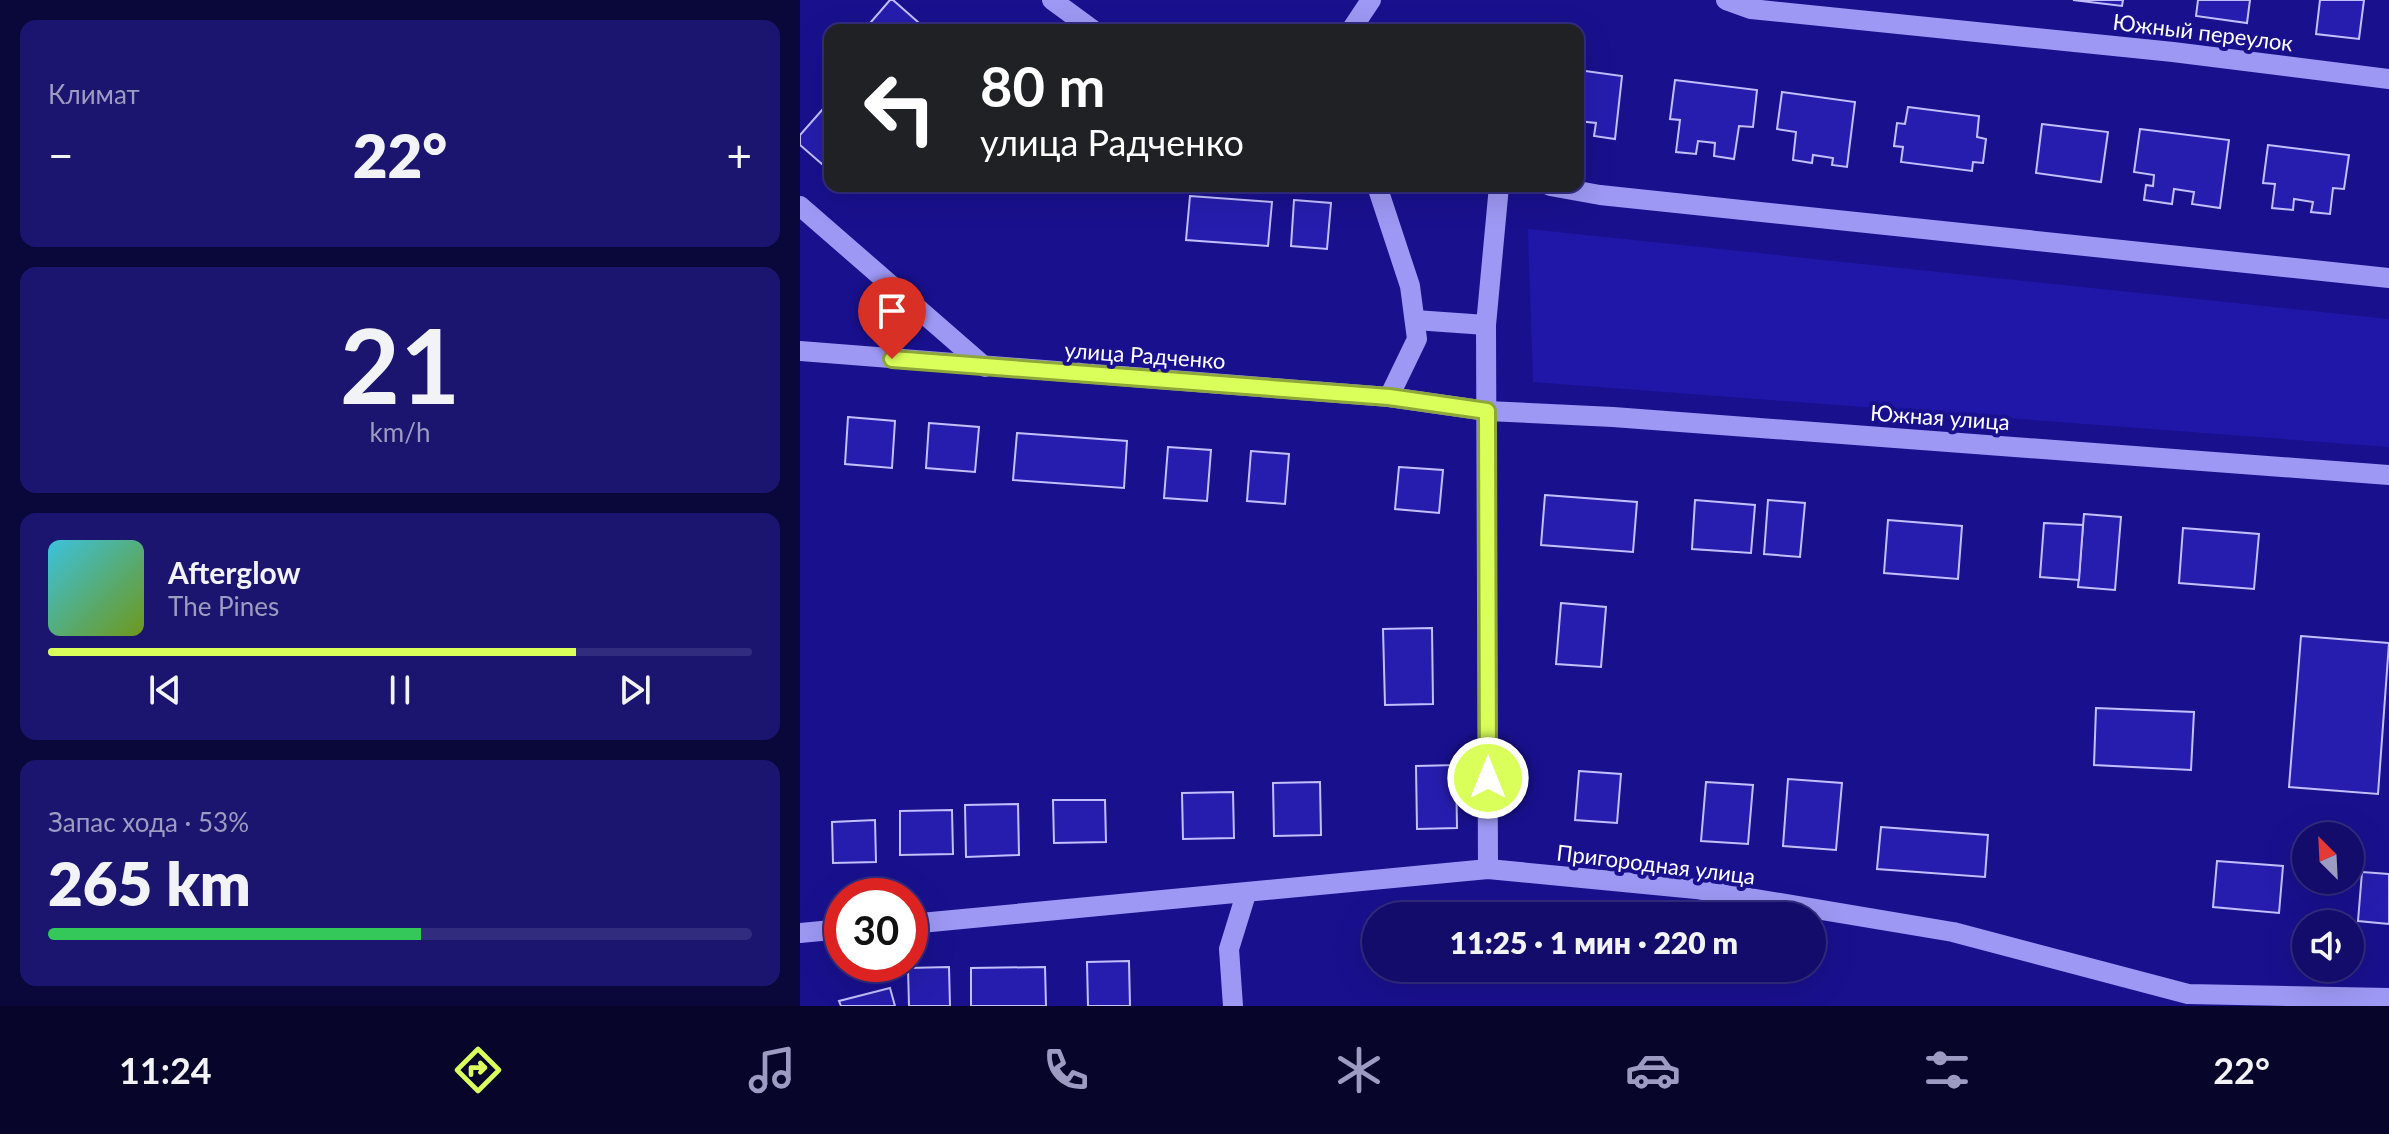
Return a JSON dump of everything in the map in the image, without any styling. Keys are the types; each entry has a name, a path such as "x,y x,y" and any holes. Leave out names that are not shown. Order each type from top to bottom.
{"street":[{"path":"1052,0 1085,24"},
{"path":"1355,24 1371,0"},
{"name":"Южный переулок","path":"1726,0 1751,9 2173,52 2389,79"},
{"path":"1379,192 1410,286 1417,339 1389,397"},
{"path":"1488,869 1486,325 1498,192"},
{"path":"1583,192 2389,278"},
{"path":"800,206 985,367"},
{"path":"1415,320 1486,325"},
{"name":"улица Радченко","path":"800,351 1389,397 1487,411"},
{"name":"Южная улица","path":"1487,411 1613,417 2389,475"},
{"name":"Пригородная улица","path":"928,922 1488,869 1696,889 1953,932 2188,994 2389,998"},
{"path":"1233,1006 1229,949 1246,894"},
{"path":"800,933 824,931"}],"shaded area":[{"path":"1528,229 2389,319 2389,447 1533,382"}],"building":[{"path":"893,0 920,24 869,24"},
{"path":"2073,0 2123,0 2122,6"},
{"path":"2198,0 2250,0 2247,23 2196,16"},
{"path":"2320,0 2364,0 2359,39 2316,34"},
{"path":"1584,71 1622,76 1615,139 1594,136 1596,123 1584,122"},
{"path":"1675,80 1757,90 1753,127 1739,126 1734,159 1714,156 1715,143 1698,141 1696,154 1676,152 1680,120 1670,119"},
{"path":"1782,92 1855,102 1847,167 1832,165 1833,158 1813,155 1812,163 1793,160 1796,132 1777,129"},
{"path":"1908,107 1979,116 1977,137 1986,139 1983,163 1973,162 1972,171 1901,162 1903,147 1894,146 1897,123 1905,124"},
{"path":"824,108 824,166 800,145 800,135"},
{"path":"2042,124 2108,132 2101,182 2036,173"},
{"path":"2140,129 2229,140 2220,208 2192,204 2194,192 2174,189 2172,204 2144,200 2146,185 2153,186 2154,175 2134,172"},
{"path":"2268,145 2349,155 2344,189 2333,188 2330,214 2311,212 2313,202 2294,199 2293,210 2272,208 2275,184 2263,183"},
{"path":"1190,196 1272,202 1268,246 1186,240"},
{"path":"1294,200 1331,203 1327,249 1291,246"},
{"path":"848,417 895,421 892,468 845,464"},
{"path":"929,423 979,427 975,472 926,468"},
{"path":"1017,433 1127,441 1124,488 1013,480"},
{"path":"1168,447 1211,450 1207,501 1164,498"},
{"path":"1251,451 1289,454 1285,504 1247,501"},
{"path":"1399,467 1443,470 1439,513 1395,509"},
{"path":"1545,495 1637,502 1633,552 1541,545"},
{"path":"1695,500 1755,505 1751,553 1692,549"},
{"path":"1768,500 1805,503 1800,557 1764,554"},
{"path":"2084,514 2121,517 2115,590 2078,587"},
{"path":"1888,520 1962,526 1958,579 1884,573"},
{"path":"2044,523 2083,525 2079,580 2040,577"},
{"path":"2183,528 2259,534 2254,589 2179,583"},
{"path":"1561,603 1606,607 1601,667 1556,664"},
{"path":"1432,628 1433,704 1385,705 1383,629"},
{"path":"2301,636 2389,643 2378,794 2289,787"},
{"path":"2096,708 2194,712 2191,770 2094,765"},
{"path":"1456,765 1457,828 1417,829 1416,766"},
{"path":"1579,771 1621,774 1617,823 1575,820"},
{"path":"1788,779 1842,783 1836,850 1783,846"},
{"path":"1320,782 1321,835 1274,836 1273,783"},
{"path":"1706,782 1753,785 1748,844 1701,841"},
{"path":"1233,792 1234,838 1183,839 1182,793"},
{"path":"1053,800 1105,800 1106,842 1054,843"},
{"path":"1018,804 1019,855 966,857 965,805"},
{"path":"952,810 953,854 900,855 900,811"},
{"path":"875,820 876,862 833,863 832,822"},
{"path":"1881,827 1988,835 1985,877 1877,869"},
{"path":"2217,861 2283,866 2279,913 2213,907"},
{"path":"2364,872 2389,874 2389,924 2364,922 2364,910 2359,910 2360,894 2364,894"},
{"path":"1129,961 1130,1006 1088,1006 1087,962"},
{"path":"949,967 950,1006 909,1006 908,982 928,982 928,968"},
{"path":"1045,967 1046,1006 971,1006 971,968"},
{"path":"890,988 895,1006 841,1006 839,1001"}],"route":[{"path":"892,359 1389,397 1487,411 1488,778"}]}
